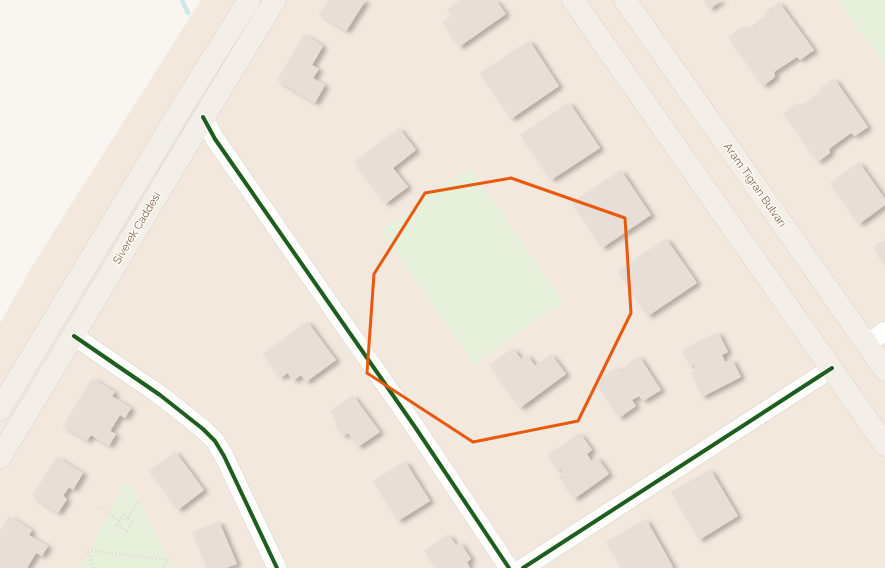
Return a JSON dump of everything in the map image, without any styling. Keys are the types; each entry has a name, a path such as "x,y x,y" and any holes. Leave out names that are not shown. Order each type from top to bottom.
{"main road":[{"name":"Siverek Caddesi","path":"0,410 185,102 249,0"},
{"name":"Siverek Caddesi","path":"0,457 74,336 203,117 275,0"},
{"path":"573,0 885,445"},
{"name":"Aram Tigran Bulvarı","path":"625,0 885,370"}],"street":[{"path":"203,117 215,138 416,427 509,568"},
{"path":"867,344 885,331"},
{"path":"74,336 160,395 215,441 224,456 277,568"},
{"path":"523,568 832,368"}],"path":[{"path":"128,518 140,500"},
{"path":"99,507 120,521"},
{"path":"124,515 128,518 133,522 127,531 117,525 124,515"},
{"path":"94,568 87,550 168,560 163,568"}],"highlighted area":[{"path":"511,178 625,218 631,313 578,421 473,442 367,373 374,274 425,193"}],"shaded area":[{"path":"201,0 885,0 885,568 0,568 0,323 34,263"}],"green space":[{"path":"837,0 885,0 885,65"},
{"path":"470,167 563,302 474,364 381,231"},
{"path":"124,484 130,485 173,568 80,568"}],"building":[{"path":"328,0 366,0 346,31 319,14"},
{"path":"460,0 496,0 506,14 459,47 442,22 451,16 447,9"},
{"path":"703,0 722,0 710,9"},
{"path":"779,2 814,50 800,60 797,57 774,72 775,77 763,86 728,37 742,27 746,30 765,16 766,11"},
{"path":"304,34 323,46 312,65 319,69 313,78 325,85 315,103 277,80"},
{"path":"529,40 559,86 511,119 480,73"},
{"path":"834,78 868,127 855,136 851,133 829,149 830,153 818,162 783,113 797,103 801,106 820,92 821,87"},
{"path":"569,102 600,148 551,180 520,135"},
{"path":"399,128 416,150 393,168 408,187 385,204 354,162"},
{"path":"859,162 885,199 885,205 859,224 830,183"},
{"path":"621,170 651,215 602,248 572,202"},
{"path":"666,238 697,283 648,316 618,271"},
{"path":"885,239 885,266 873,247"},
{"path":"307,321 336,360 306,382 301,375 293,381 288,373 280,378 263,354"},
{"path":"718,332 728,352 722,355 725,362 732,359 741,377 702,397 691,373 696,370 694,364 690,366 682,350"},
{"path":"513,348 521,359 527,354 535,366 551,354 566,374 520,408 489,365"},
{"path":"639,356 661,390 643,401 639,396 632,400 636,406 619,418 595,381 618,367 621,372 627,369 624,366"},
{"path":"92,378 115,392 112,396 131,408 125,418 120,415 110,431 116,434 109,446 91,435 87,441 63,426"},
{"path":"353,395 380,432 358,447 348,433 343,436 334,424 338,422 330,411"},
{"path":"580,433 592,450 587,454 591,461 597,457 609,474 574,499 559,477 564,473 560,468 557,470 547,455"},
{"path":"175,451 204,490 178,510 149,471"},
{"path":"57,457 83,473 73,490 69,487 63,496 67,499 58,513 32,496"},
{"path":"405,461 430,501 398,521 373,481"},
{"path":"710,469 738,516 699,540 671,492"},
{"path":"9,516 32,530 29,535 48,546 42,556 36,553 27,568 0,568 0,531"},
{"path":"646,519 673,567 621,568 606,542"},
{"path":"219,521 237,564 226,568 207,568 192,532"},
{"path":"448,534 456,545 460,542 471,559 467,562 470,568 436,568 424,551"}],"waterway":[{"path":"182,0 188,13"}],"cycle path":[{"path":"203,117 215,139 415,427 509,568"},
{"path":"74,336 160,395 203,429 215,441 224,456 277,568"},
{"path":"523,568 832,368"}]}
